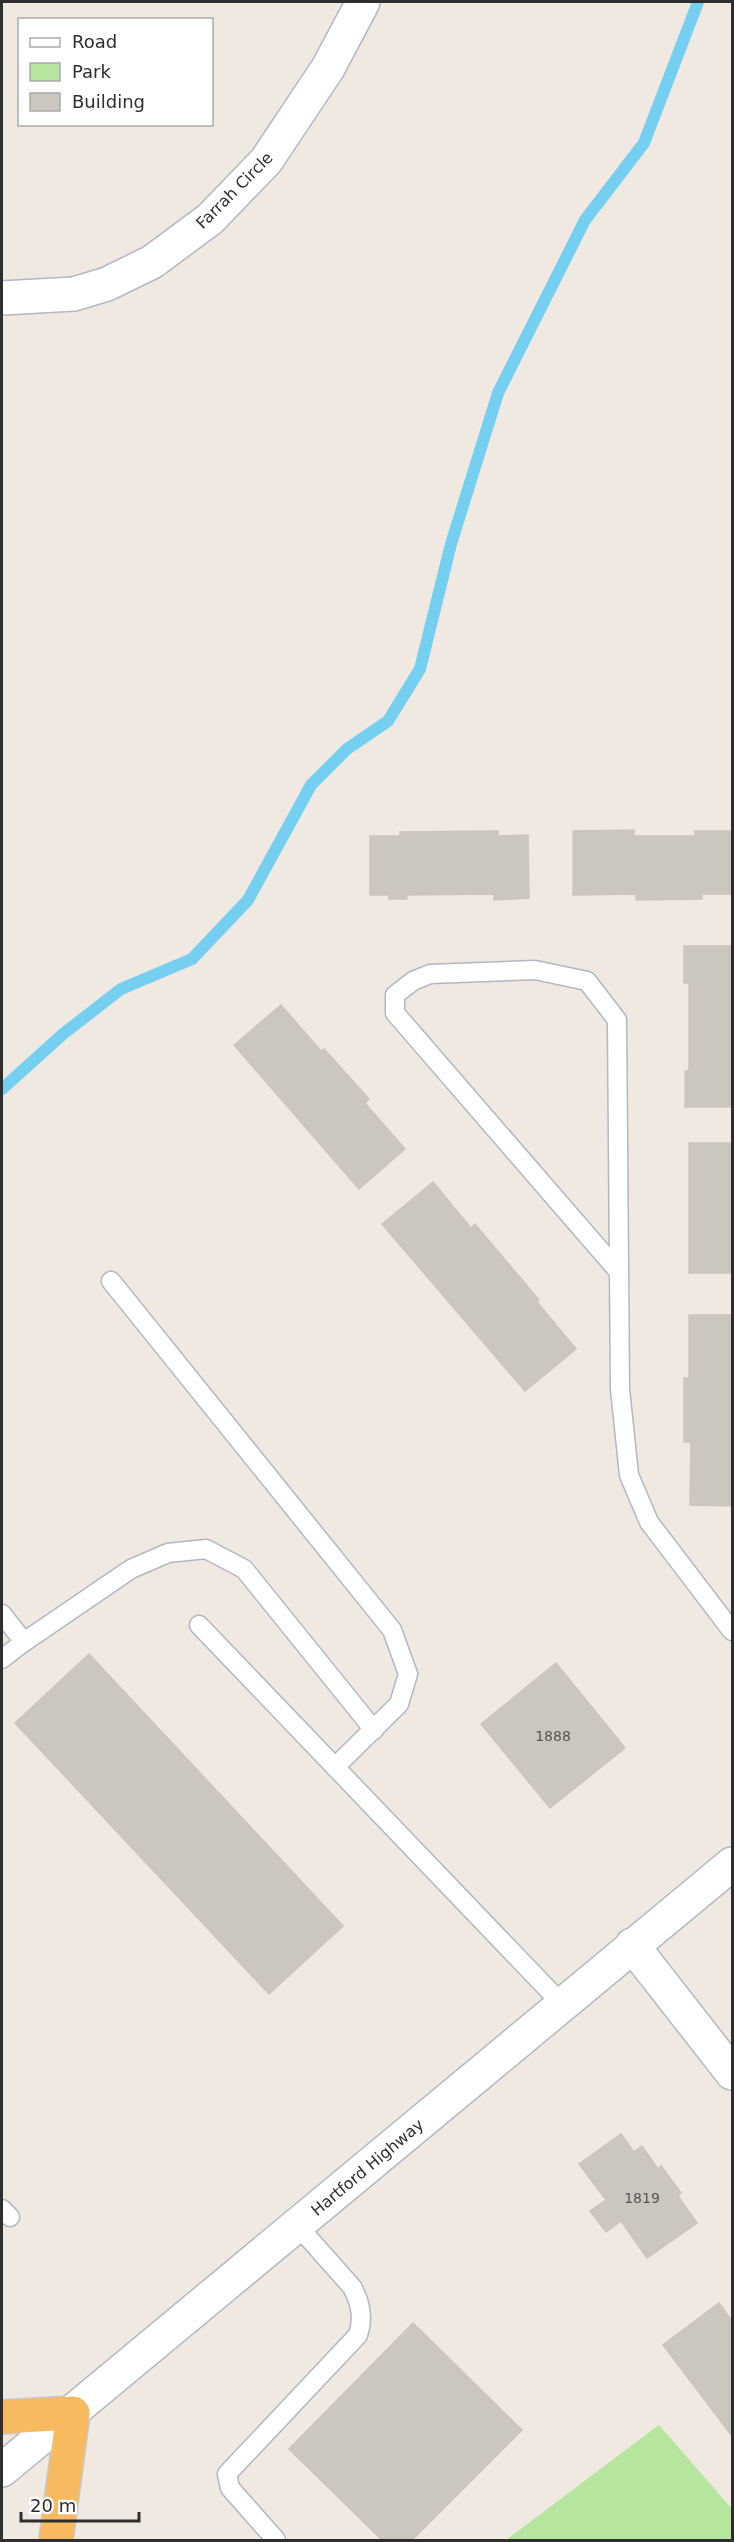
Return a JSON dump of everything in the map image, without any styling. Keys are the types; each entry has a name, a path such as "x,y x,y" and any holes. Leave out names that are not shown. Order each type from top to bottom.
{"highway":[{"path":"2,2417 73,2413 56,2541"}],"main road":[{"name":"Farrah Circle","path":"2,298 74,294 107,284 152,262 210,219 266,162 328,68 363,2"},
{"name":"Hartford Highway","path":"2,2470 732,1864"},
{"path":"632,1945 732,2073"}],"lane":[{"path":"619,1272 395,1012 395,995 413,981 430,974 535,970 587,981 617,1020 620,1389 629,1475 650,1522 732,1631"},
{"path":"111,1281 392,1630 408,1674 399,1704 335,1767"},
{"path":"2,1659 131,1569 168,1553 206,1549 244,1569 374,1730"},
{"path":"2,1614 24,1642"},
{"path":"200,1625 561,2004"},
{"path":"276,2541 230,2488 227,2474 358,2335 363,2322 358,2299 352,2287 297,2225"}],"green space":[{"path":"659,2425 732,2509 732,2540 506,2540"}],"building":[{"path":"634,830 634,836 695,836 695,831 732,831 732,894 702,894 702,899 636,900 636,894 573,895 573,831"},
{"path":"498,831 498,836 528,835 529,898 494,900 494,894 406,895 407,899 389,899 389,895 370,895 370,836 400,836 400,832"},
{"path":"684,946 732,946 732,1107 685,1107 685,1071 689,1071 689,983 684,983"},
{"path":"281,1005 321,1051 324,1049 369,1099 365,1103 405,1149 359,1189 234,1045"},
{"path":"689,1143 732,1143 732,1273 689,1273"},
{"path":"433,1182 471,1228 475,1224 539,1300 537,1302 576,1349 525,1391 382,1224"},
{"path":"689,1315 732,1315 732,1506 690,1505 691,1442 684,1442 684,1378 689,1378"},
{"path":"89,1654 343,1926 269,1994 15,1723"},
{"path":"556,1663 625,1748 550,1808 481,1724"},
{"path":"621,2134 634,2152 642,2146 658,2169 661,2166 681,2193 678,2196 697,2223 647,2258 621,2221 606,2232 590,2211 606,2200 579,2164"},
{"path":"719,2303 732,2321 732,2436 663,2345"},
{"path":"413,2323 522,2430 412,2540 382,2540 289,2449"}],"waterway":[{"path":"2,1089 63,1034 121,989 192,959 248,900 311,785 347,749 388,721 420,669 451,544 498,393 585,220 644,143 698,2"}]}
